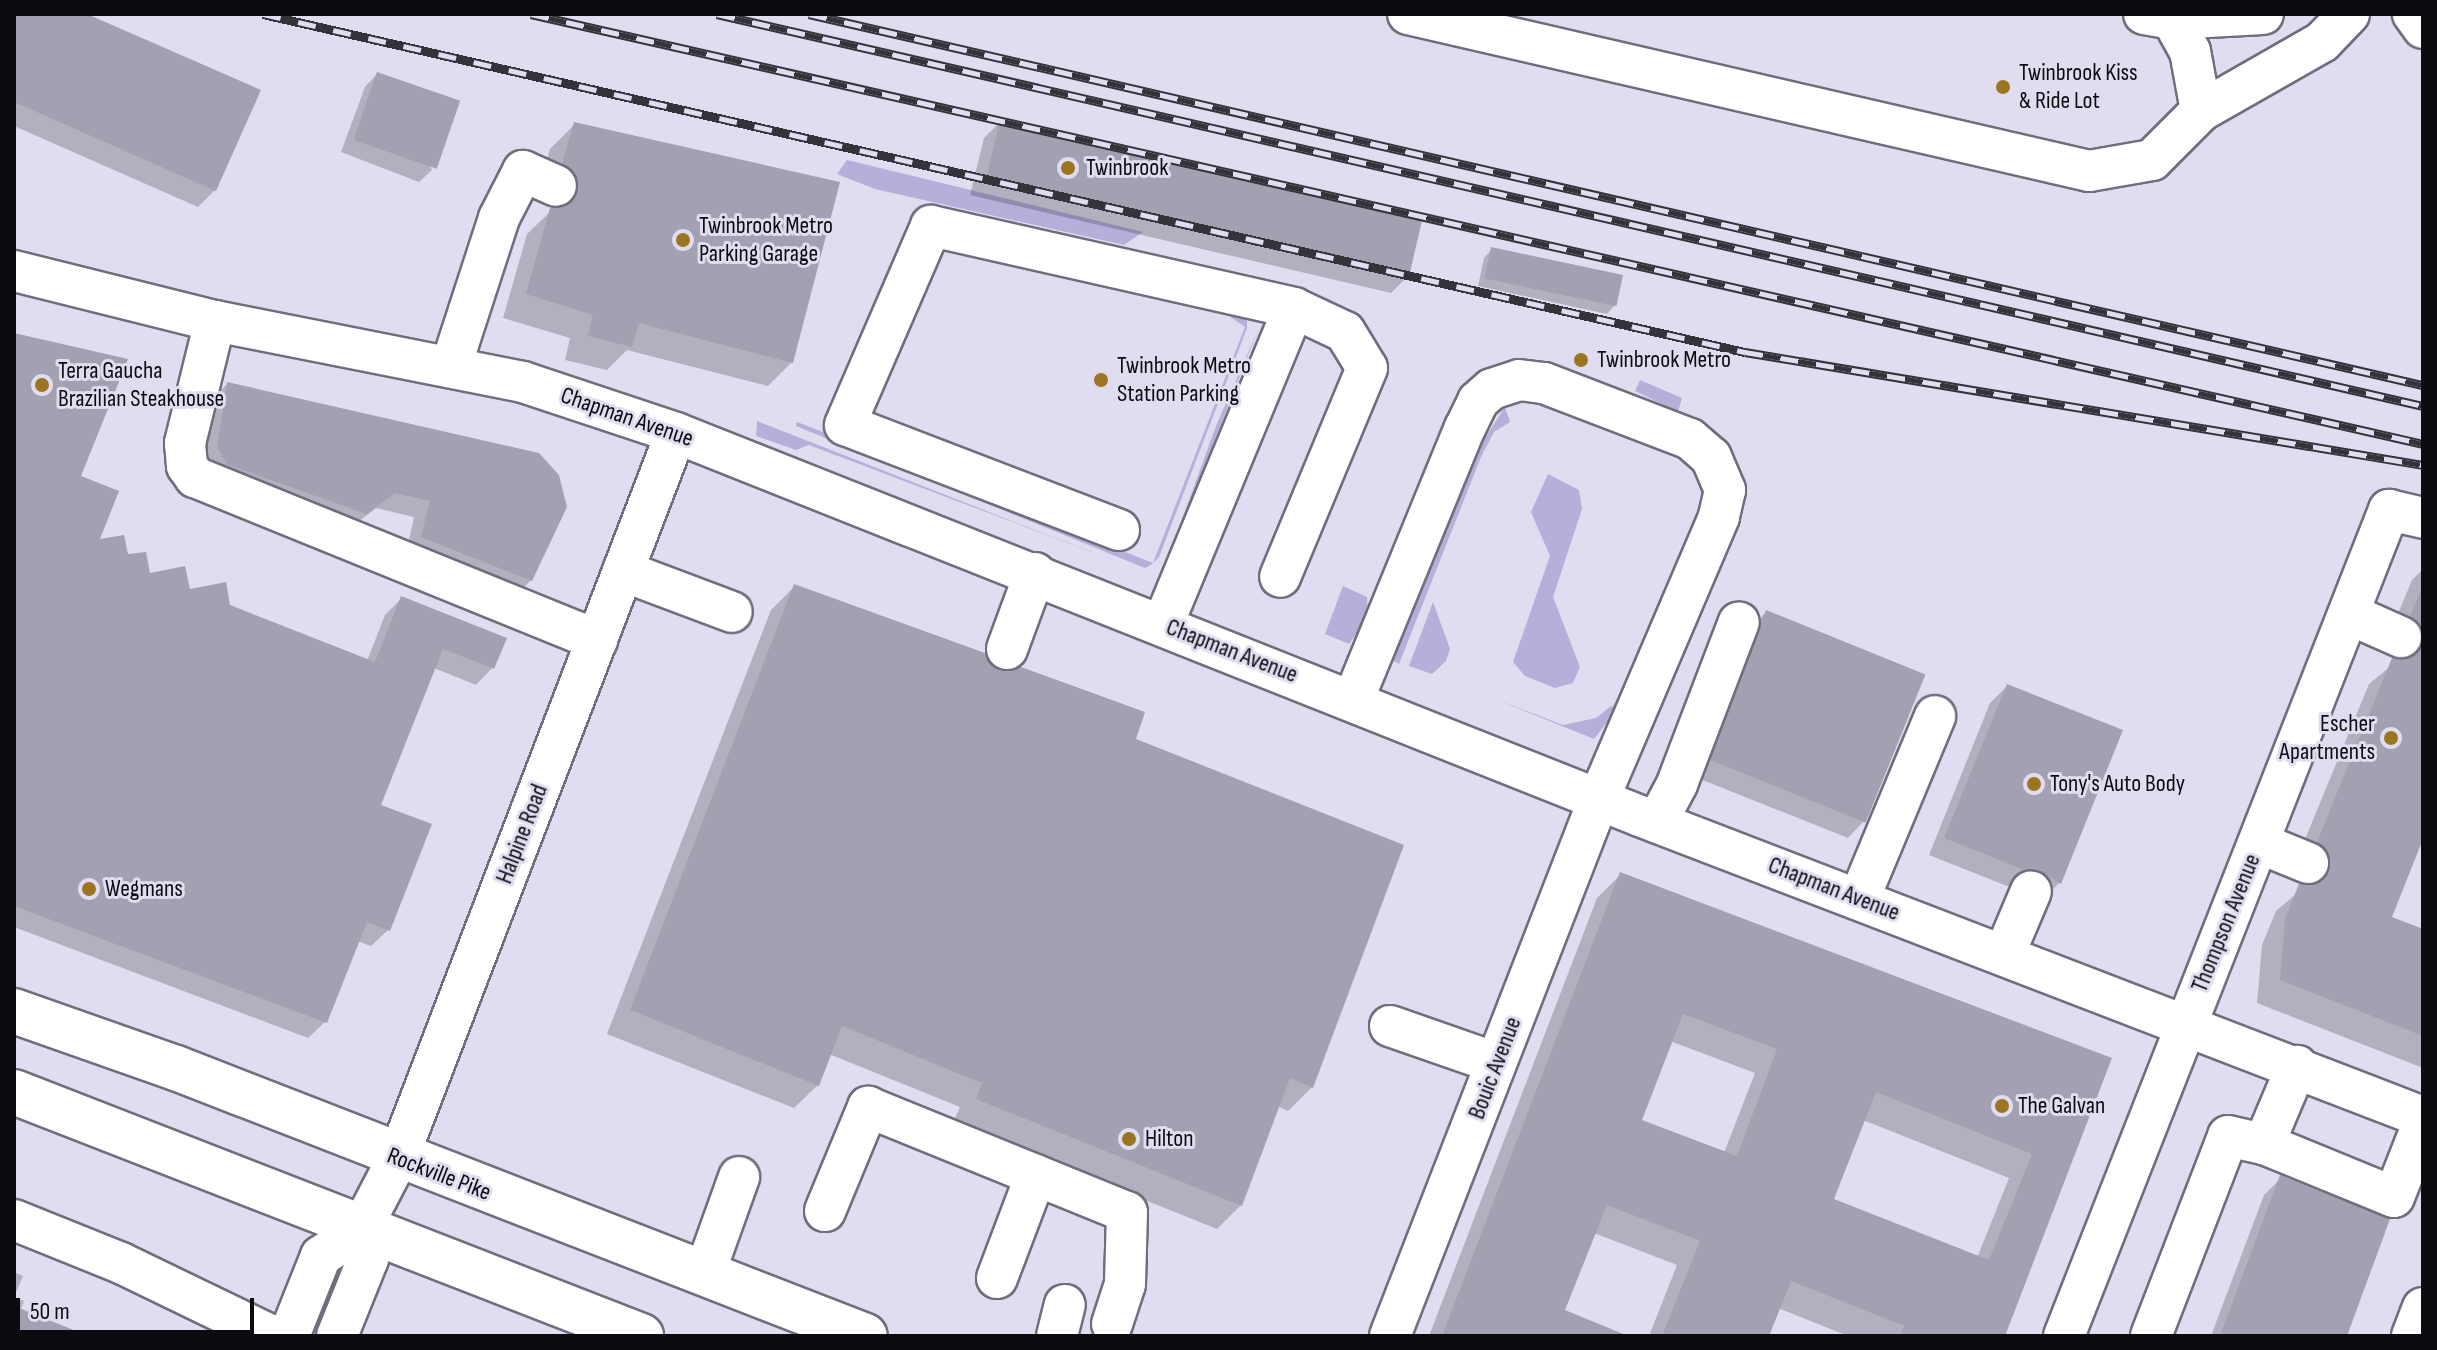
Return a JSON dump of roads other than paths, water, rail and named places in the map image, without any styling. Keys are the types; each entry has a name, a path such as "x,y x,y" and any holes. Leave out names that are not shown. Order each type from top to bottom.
{"main road":[{"name":"Rockville Pike","path":"14,1011 176,1068 398,1158 865,1336"},
{"path":"14,1092 360,1231 641,1336"}],"street":[{"path":"1408,14 2089,171 2152,160 2201,111 2322,42 2349,14"},
{"path":"2158,17 2263,14"},
{"path":"2413,14 2423,28"},
{"path":"2158,17 2190,51 2201,111"},
{"path":"451,366 499,218 523,171 556,186"},
{"path":"1119,530 845,425 931,226 1294,308 1345,332 1367,368 1280,577"},
{"name":"Chapman Avenue","path":"14,271 215,321 523,382 676,433 1354,698 1657,822 2423,1117"},
{"path":"1163,624 1294,308"},
{"path":"215,321 185,443 187,466 195,477 597,640"},
{"name":"Bouic Avenue","path":"1354,698 1465,428 1485,393 1533,379 1677,434 1711,457 1725,490 1723,500 1599,799 1390,1336"},
{"name":"Halpine Road","path":"289,1336 321,1256 360,1231 398,1158 676,433"},
{"name":"Thompson Avenue","path":"2064,1336 2184,1024 2349,614 2406,514"},
{"path":"623,571 732,612"},
{"path":"1007,649 1035,573"},
{"path":"2349,614 2401,637"},
{"path":"1657,822 1677,784 1739,622"},
{"path":"1859,899 1935,716"},
{"path":"2259,843 2308,863"},
{"path":"2004,955 2031,891"},
{"path":"1390,1026 1496,1063"},
{"path":"2264,1144 2297,1066"},
{"path":"825,1211 868,1107 1127,1212 1125,1284 1112,1324"},
{"path":"2151,1336 2228,1136 2264,1144 2394,1197 2423,1123"},
{"path":"997,1278 1036,1175"},
{"path":"704,1275 739,1177"},
{"path":"14,1220 121,1263 272,1336"},
{"path":"337,1336 368,1259 360,1231"},
{"path":"2412,1336 2423,1308"}],"railway":[{"path":"263,14 1745,352 2423,465"},
{"path":"531,14 2423,444"},
{"path":"717,14 2423,406"},
{"path":"809,14 2423,385"}],"place":[{"name":"Twinbrook Kiss & Ride Lot","path":"2003,87"},
{"name":"Twinbrook","path":"1068,168"},
{"name":"Twinbrook Metro Parking Garage","path":"683,240"},
{"name":"Twinbrook Metro","path":"1581,360"},
{"name":"Twinbrook Metro Station Parking","path":"1101,380"},
{"name":"Terra Gaucha Brazilian Steakhouse","path":"42,385"},
{"name":"Escher Apartments","path":"2391,738"},
{"name":"Tony's Auto Body","path":"2034,784"},
{"name":"Wegmans","path":"89,889"},
{"name":"The Galvan","path":"2002,1106"},
{"name":"Hilton","path":"1129,1139"}]}
